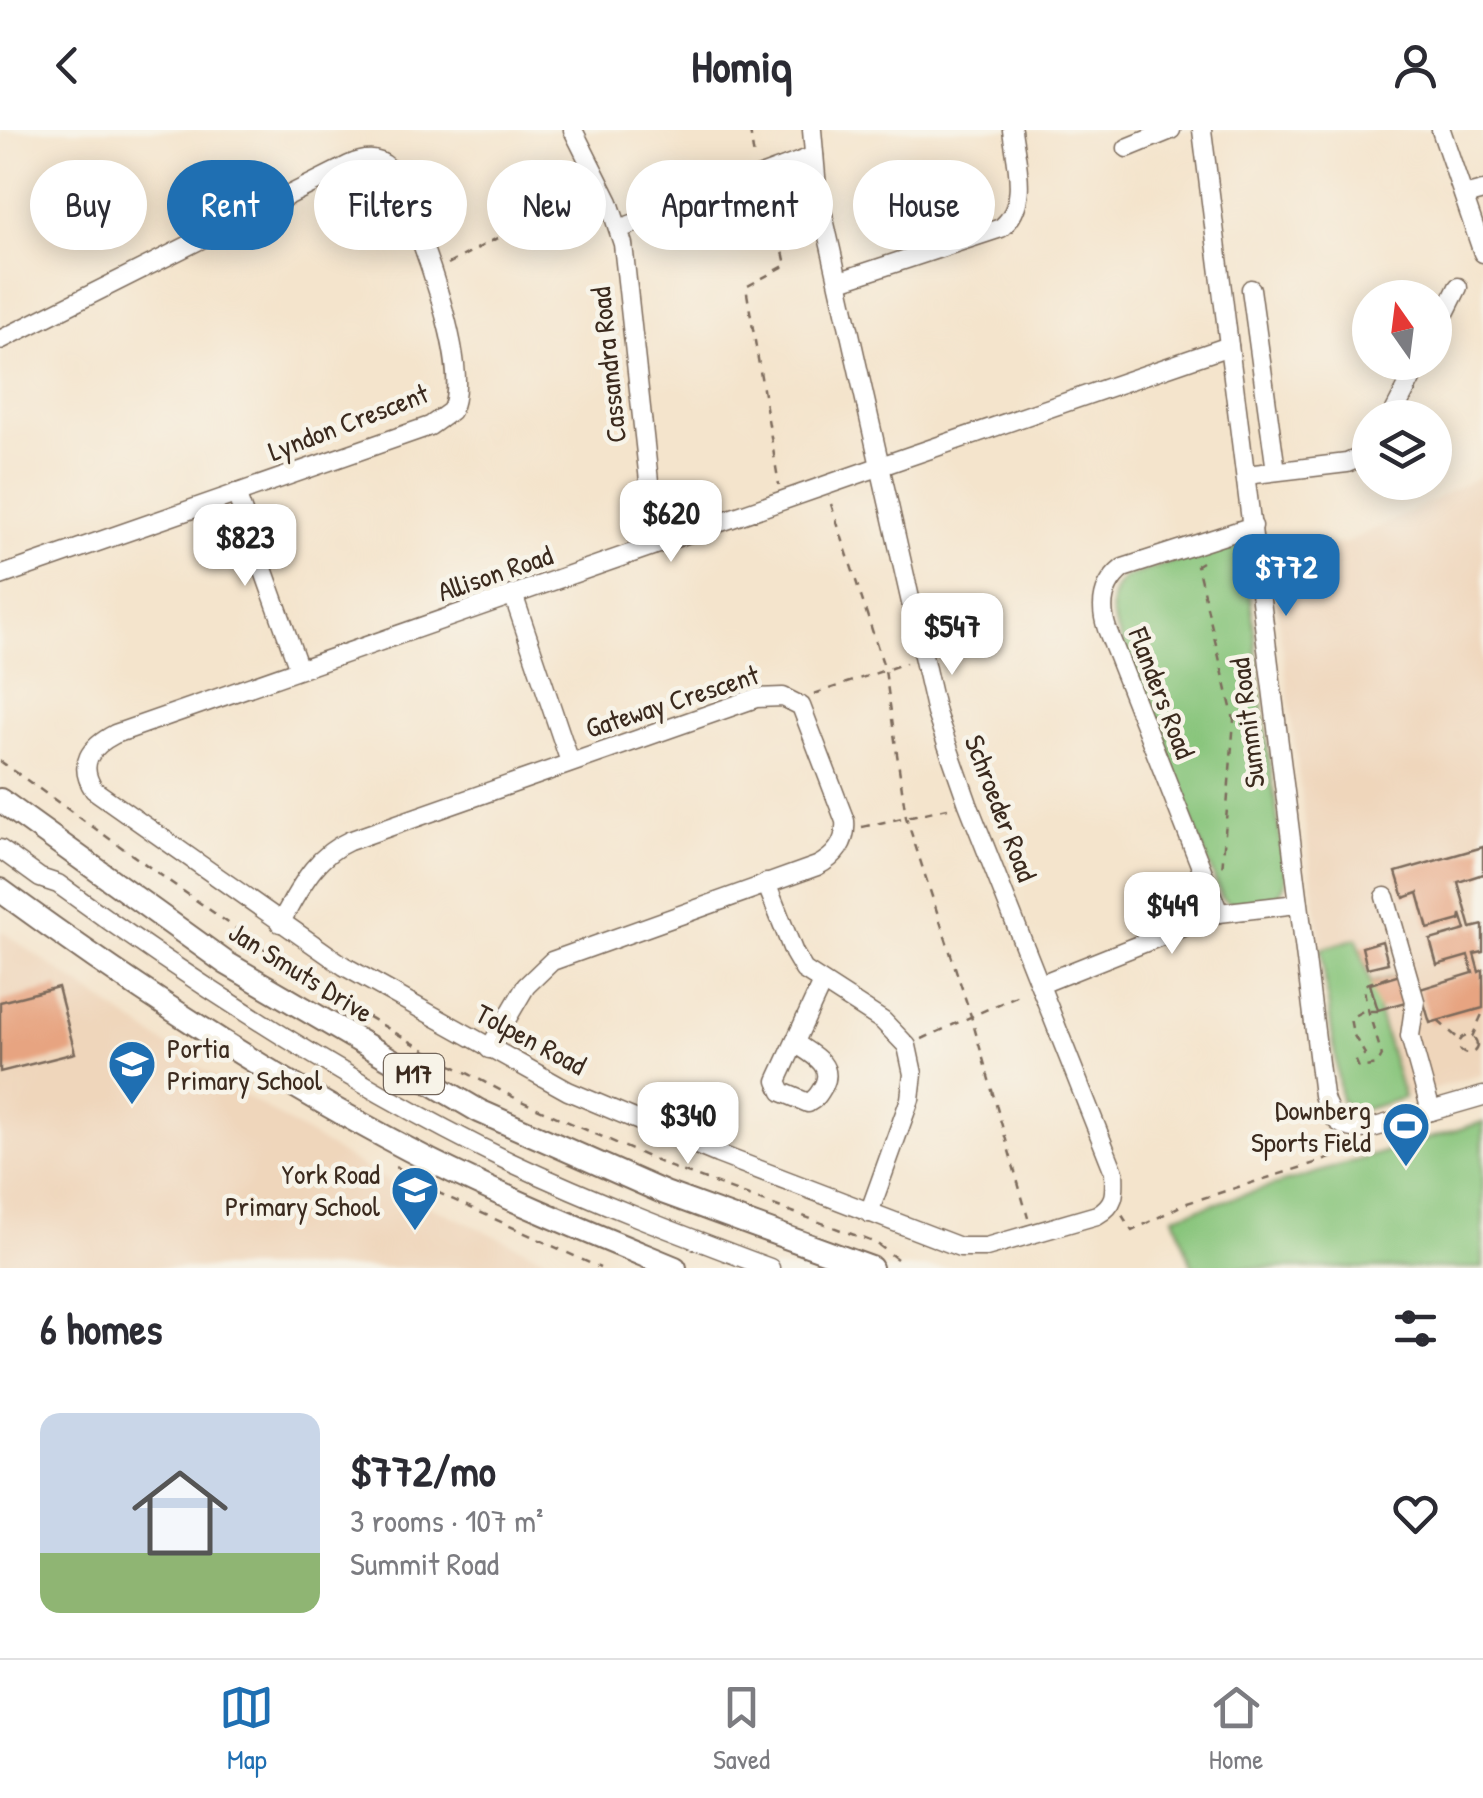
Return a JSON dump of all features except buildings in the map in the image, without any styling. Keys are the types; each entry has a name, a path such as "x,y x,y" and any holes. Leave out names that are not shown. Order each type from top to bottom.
{"main road":[{"name":"Jan Smuts Drive","path":"0,800 226,963 479,1111 664,1193 871,1268"},
{"name":"M17","path":"0,890 222,1042 388,1139 531,1209 675,1268"}],"street":[{"name":"Cassandra Road","path":"573,130 619,229 656,545"},
{"name":"Schroeder Road","path":"812,130 818,188 945,743 1114,1172 1114,1201"},
{"path":"840,280 1001,228 1009,222 1016,212 1019,190 1012,130"},
{"path":"1127,148 1172,130"},
{"name":"Summit Road","path":"1202,130 1323,1095 1329,1113 1340,1125 1364,1130"},
{"path":"1441,130 1483,254"},
{"path":"802,160 814,156"},
{"name":"Lyndon Crescent","path":"0,340 349,164 368,159 388,166 394,174 432,268 456,387 451,411 430,426 0,576"},
{"path":"1464,196 1483,191"},
{"path":"619,229 626,226"},
{"path":"1452,299 1458,287"},
{"path":"1251,289 1276,471"},
{"name":"Allison Road","path":"87,775 88,756 98,742 1228,346"},
{"path":"1246,475 1352,461"},
{"path":"236,493 299,669"},
{"name":"Flanders Road","path":"1219,913 1107,628 1102,603 1108,584 1123,568 1253,526"},
{"path":"514,597 570,762"},
{"name":"Gateway Crescent","path":"280,923 312,869 337,846 772,695 794,700 807,715 842,808 846,830"},
{"name":"Tolpen Road","path":"87,775 100,795 280,923 384,991 568,1091 916,1232 970,1248 1097,1215 1114,1201"},
{"path":"490,1049 526,986 552,961 824,862 836,852 846,830"},
{"path":"0,835 48,870 58,884"},
{"path":"0,849 40,878 58,884 260,1024 431,1122 642,1220 770,1268"},
{"path":"766,884 804,970 883,1021 906,1046 913,1074 910,1099 869,1213"},
{"path":"1385,897 1414,1001 1410,1036 1431,1111"},
{"path":"1041,984 1219,913 1297,904"},
{"path":"796,1043 822,983"},
{"path":"1364,1130 1483,1096"}],"path":[{"path":"750,130 758,160"},
{"path":"432,268 453,263 564,202 586,204 599,195 609,202"},
{"path":"782,250 786,265 746,287 782,501"},
{"path":"825,485 885,670 906,817 971,1016 1032,1234"},
{"path":"1211,555 1197,565 1234,720 1222,874"},
{"path":"794,700 923,658"},
{"path":"846,830 968,804"},
{"path":"1378,1011 1370,1014 1363,1011 1350,1018 1353,1034 1365,1054 1356,1063 1364,1069 1376,1065 1382,1056 1370,1014 1363,990 1366,982 1407,970"},
{"path":"906,1046 1041,984"},
{"path":"1472,1037 1483,1012"},
{"path":"1438,1021 1461,1041 1463,1051 1470,1054 1478,1044 1472,1037 1461,1041"},
{"path":"1114,1201 1132,1231 1184,1204 1360,1149 1364,1130"}],"shaded area":[{"path":"1483,475 1483,1074 1360,1111 1341,1101 1270,553 1346,543 1433,500 1452,500 1452,490"},
{"name":"Portia Primary School","path":"0,930 194,1064 334,1150 432,1207 566,1268 0,1268"}],"green space":[{"path":"1223,545 1235,547 1246,558 1286,876 1284,886 1274,898 1231,904 1222,898 1111,610 1115,590 1126,577"},
{"path":"1357,938 1370,983 1403,974 1378,1010 1404,1098 1360,1111 1341,1101 1321,949"},
{"name":"Downberg Sports Field","path":"1483,1122 1483,1268 1193,1268 1174,1216"}],"place":[{"name":"Portia Primary School","path":"132,1106"},
{"name":"Downberg Sports Field","path":"1406,1168"},
{"name":"York Road Primary School","path":"415,1232"}]}
